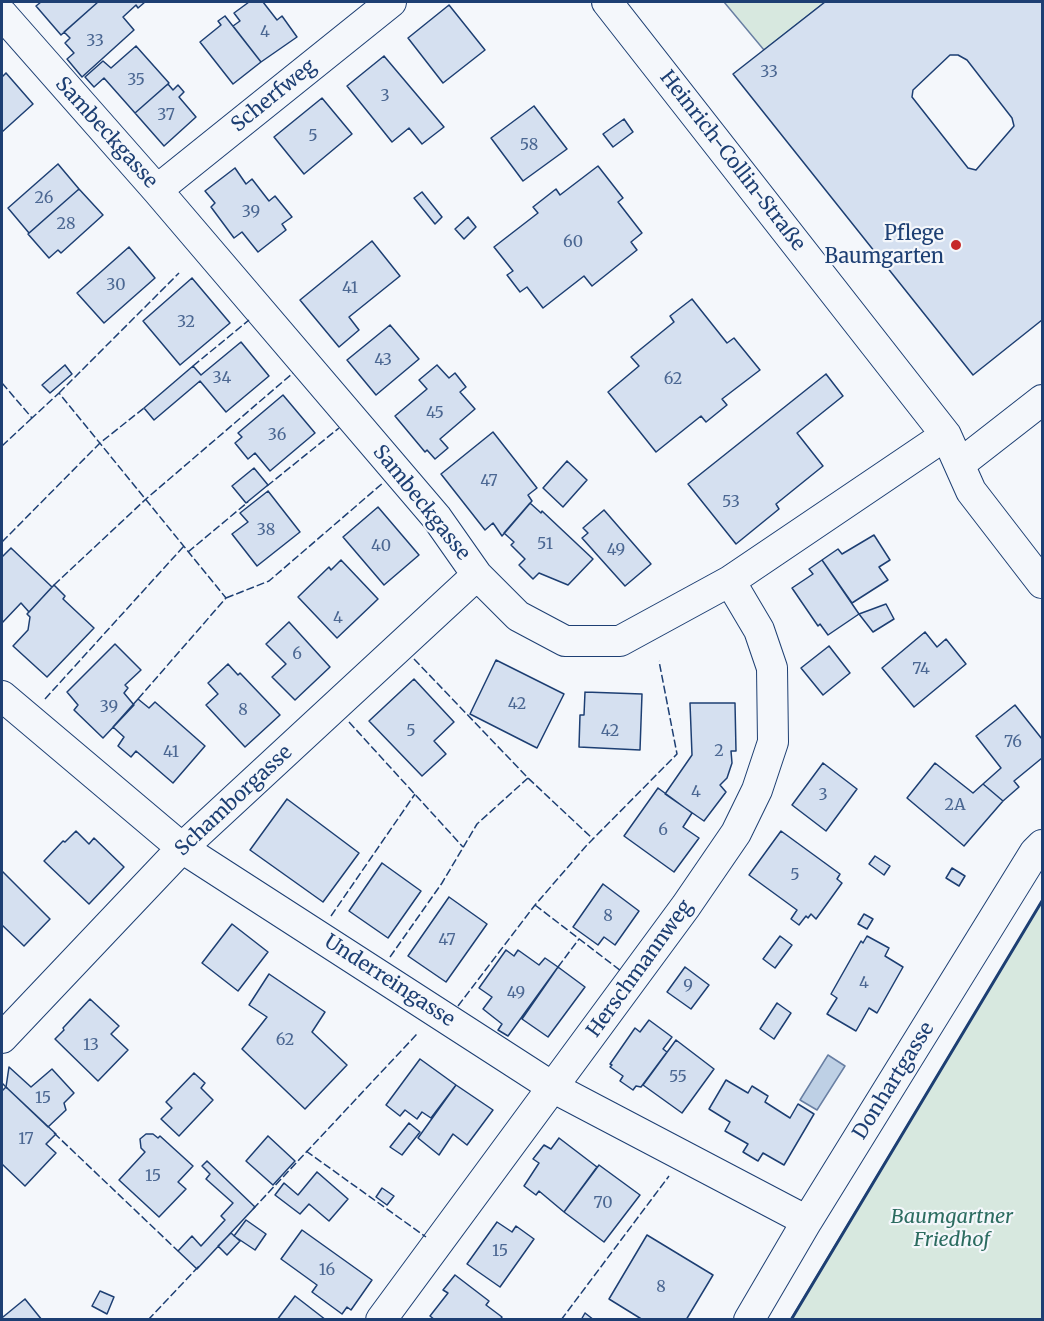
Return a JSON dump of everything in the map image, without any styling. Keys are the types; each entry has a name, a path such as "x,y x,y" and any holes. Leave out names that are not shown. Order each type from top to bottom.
{"street":[{"name":"Scherfweg","path":"157,190 391,2"},
{"name":"Heinrich-Collin-Straße","path":"607,2 946,435 971,491 1042,583"},
{"name":"Sambeckgasse","path":"2,14 157,190 437,518 477,575 518,616 565,641 620,641 730,581 946,435"},
{"path":"960,464 1042,400"},
{"name":"Schamborgasse","path":"2,1038 182,848 477,575"},
{"name":"Herschmannweg","path":"381,1320 686,906 736,833 757,790 773,742 772,668 759,630 730,581"},
{"name":"Underreingasse","path":"2,696 182,848 554,1088 807,1221"},
{"name":"Donhartgasse","path":"749,1320 807,1221 1035,852 1042,845"}],"green space":[{"path":"724,2 825,2 764,50"},
{"name":"Baumgartner Friedhof","path":"1042,901 1042,1319 791,1319"}],"water":[{"path":"828,1055 845,1066 817,1110 800,1100"}],"building":[{"path":"41,2 98,2 61,35 36,6"},
{"path":"98,2 145,2 138,8 136,5 123,17 134,30 82,77 67,59 74,53 65,43 70,38 64,32"},
{"path":"249,2 263,2 277,20 282,16 297,37 261,62 233,26 240,21 234,13"},
{"name":"Pflege Baumgarten","path":"825,2 1042,2 1042,320 973,375 733,74","holes":["950,55 958,55 967,60 1012,118 1014,126 976,170 968,168 912,97 913,90"]},
{"path":"449,5 485,50 443,83 408,38"},
{"path":"225,16 261,62 233,84 200,42 221,25 218,21"},
{"path":"136,46 169,83 135,113 104,78 94,87 85,77 103,61 111,68"},
{"path":"384,56 444,127 422,144 409,128 392,142 347,86"},
{"path":"6,73 33,104 2,132 2,77"},
{"path":"168,84 173,90 178,85 184,92 179,97 196,117 164,146 135,113"},
{"path":"322,98 352,134 304,174 274,137"},
{"path":"534,106 567,149 523,181 491,138"},
{"path":"624,119 633,132 613,147 603,134"},
{"path":"58,164 79,189 29,233 8,208"},
{"path":"598,166 623,198 618,202 642,233 631,242 637,250 592,286 584,276 543,308 527,287 520,292 507,275 513,271 494,247 538,213 533,207 556,189 560,195"},
{"path":"235,168 246,184 252,179 269,201 275,196 292,217 282,224 286,230 258,252 242,232 234,238 211,207 215,203 205,191"},
{"path":"79,189 103,215 61,253 58,250 49,258 28,234"},
{"path":"422,192 442,217 435,224 414,198"},
{"path":"468,217 476,227 464,239 455,229"},
{"path":"372,241 400,276 349,317 359,330 339,347 300,300"},
{"path":"129,247 155,278 104,323 77,293"},
{"path":"192,278 230,323 180,365 143,321"},
{"path":"692,299 727,343 734,338 760,370 722,399 727,405 706,422 701,416 656,452 608,392 639,366 631,357 674,322 670,316"},
{"path":"390,325 419,359 376,395 347,360"},
{"path":"241,342 269,376 226,412 200,381 154,420 144,408 193,366 201,375"},
{"path":"65,365 72,374 50,393 42,385"},
{"path":"437,365 449,378 455,373 466,387 460,392 475,409 440,439 448,448 435,459 427,450 425,452 395,416 427,389 419,380"},
{"path":"826,374 843,396 797,433 823,466 776,504 779,509 736,544 688,484"},
{"path":"283,395 315,433 270,471 255,453 248,459 235,443 242,437 238,433"},
{"path":"493,432 537,488 528,495 532,501 502,536 493,523 485,530 441,474"},
{"path":"567,461 587,480 563,507 543,488"},
{"path":"254,468 268,485 246,503 232,486"},
{"path":"268,491 300,532 257,566 232,534 248,522 240,513"},
{"path":"530,503 541,513 542,511 593,559 568,585 539,573 533,579 519,565 525,559 511,545 514,542 504,533"},
{"path":"378,507 419,555 384,585 343,537"},
{"path":"604,510 651,564 625,586 582,538 588,533 583,528"},
{"path":"874,535 890,560 879,567 888,580 852,603 822,560 838,549 842,554"},
{"path":"11,548 52,587 29,612 21,603 2,623 2,557"},
{"path":"341,560 378,599 337,638 298,597 329,567 331,570"},
{"path":"822,560 859,614 828,635 820,624 818,626 792,588 813,574 809,569"},
{"path":"54,585 65,596 63,599 94,628 47,677 13,646 28,630 30,617 27,614"},
{"path":"886,604 894,619 873,632 859,614"},
{"path":"289,622 330,667 295,700 272,677 286,664 266,644"},
{"path":"925,632 937,647 946,639 966,664 914,707 882,668"},
{"path":"115,644 141,670 125,685 128,688 124,693 134,705 103,738 74,710 78,705 67,692"},
{"path":"829,646 850,673 823,695 801,668"},
{"path":"496,660 564,694 537,748 470,714"},
{"path":"228,664 238,675 240,673 280,715 245,747 206,705 218,694 208,683"},
{"path":"414,679 454,722 434,741 446,754 422,776 369,721"},
{"path":"585,692 642,694 640,750 579,747 580,715 584,715"},
{"path":"138,699 149,708 155,702 205,746 173,783 136,751 131,757 118,746 124,737 113,727"},
{"path":"690,703 735,703 736,751 731,751 732,763 727,778 720,785 726,792 704,821 665,794 692,755"},
{"path":"1015,705 1042,739 1042,758 1014,781 1019,787 1003,801 983,784 1001,768 976,736"},
{"path":"823,763 857,789 826,831 792,805"},
{"path":"935,763 973,793 983,784 1003,801 964,846 907,798"},
{"path":"658,788 692,813 683,827 699,838 674,872 624,836"},
{"path":"287,799 359,853 323,902 250,850"},
{"path":"76,831 89,844 94,838 124,867 89,904 44,861"},
{"path":"781,831 840,874 837,879 842,883 816,919 811,914 808,918 806,916 799,925 791,919 797,910 749,875"},
{"path":"875,856 890,866 884,875 869,864"},
{"path":"382,863 421,891 388,938 349,911"},
{"path":"952,868 965,876 959,886 946,878"},
{"path":"2,871 50,919 24,946 2,925"},
{"path":"603,884 639,911 615,945 604,937 598,945 573,927"},
{"path":"449,897 487,924 446,982 408,956"},
{"path":"864,914 873,919 867,929 858,924"},
{"path":"232,924 268,952 238,991 202,963"},
{"path":"780,936 792,945 775,968 763,959"},
{"path":"867,936 889,948 885,956 903,967 877,1013 869,1008 856,1031 827,1014 837,998 831,994 861,941 863,943"},
{"path":"506,950 514,956 518,950 539,965 545,958 558,967 508,1036 498,1030 502,1024 483,1009 492,997 479,988"},
{"path":"558,967 585,987 548,1037 522,1019"},
{"path":"685,967 709,985 691,1009 667,992"},
{"path":"269,974 325,1012 312,1032 347,1065 305,1109 242,1049 267,1017 249,1005"},
{"path":"90,999 119,1026 111,1034 128,1050 98,1081 55,1039"},
{"path":"777,1003 791,1013 774,1039 760,1029"},
{"path":"649,1020 672,1037 663,1049 667,1052 641,1087 636,1086 633,1090 620,1081 623,1076 610,1067 612,1065 610,1064 635,1028 640,1032"},
{"path":"676,1040 714,1069 682,1113 643,1085"},
{"path":"420,1059 456,1085 431,1118 422,1112 417,1119 405,1110 400,1116 386,1105"},
{"path":"9,1067 31,1087 52,1069 74,1093 64,1103 66,1110 48,1127 6,1087"},
{"path":"194,1073 205,1083 201,1088 213,1100 179,1136 161,1119 172,1108 166,1102"},
{"path":"726,1080 748,1093 752,1086 768,1096 765,1102 790,1118 798,1104 814,1114 784,1165 763,1153 758,1161 743,1152 748,1144 725,1131 730,1122 709,1109"},
{"path":"456,1085 493,1110 467,1145 453,1134 439,1155 418,1138"},
{"path":"6,1087 56,1134 46,1144 56,1153 25,1186 2,1164 2,1091"},
{"path":"409,1123 420,1132 402,1155 390,1147"},
{"path":"146,1134 153,1134 158,1138 160,1136 193,1166 178,1182 186,1189 159,1217 119,1180 145,1152 141,1148 140,1139"},
{"path":"268,1136 295,1161 273,1185 246,1161"},
{"path":"559,1138 597,1167 564,1212 539,1191 536,1195 524,1186 539,1163 533,1159 544,1145 551,1149"},
{"path":"207,1161 255,1207 197,1269 178,1251 192,1236 201,1246 225,1220 221,1216 233,1203 206,1179 210,1174 202,1166"},
{"path":"599,1165 640,1195 604,1242 564,1212"},
{"path":"317,1172 348,1199 329,1221 309,1204 300,1214 275,1195 284,1183 298,1195"},
{"path":"382,1188 394,1196 387,1205 376,1197"},
{"path":"246,1220 266,1234 255,1250 234,1236"},
{"path":"497,1222 512,1232 516,1226 534,1239 500,1287 467,1264"},
{"path":"302,1230 372,1280 351,1310 347,1307 342,1314 312,1292 317,1285 281,1259"},
{"path":"231,1233 240,1241 227,1255 218,1246"},
{"path":"647,1235 713,1275 686,1320 643,1320 609,1299"},
{"path":"455,1275 489,1301 486,1305 502,1317 500,1320 435,1320 430,1316 448,1293 443,1290"},
{"path":"100,1291 114,1297 107,1314 92,1306"},
{"path":"295,1296 326,1320 277,1320"},
{"path":"25,1299 42,1320 2,1320 2,1315 3,1317"},
{"path":"585,1313 594,1320 581,1320"}],"fence":[{"path":"59,393 179,273"},
{"path":"193,366 249,320"},
{"path":"54,585 146,499 293,373"},
{"path":"2,383 32,418 59,393 226,598 138,699"},
{"path":"2,542 100,443 144,408"},
{"path":"2,446 32,418"},
{"path":"267,486 339,428"},
{"path":"226,598 269,581 384,482"},
{"path":"188,552 248,502"},
{"path":"45,699 184,546"},
{"path":"414,659 528,778 593,839"},
{"path":"458,1006 535,905 587,845 677,754 659,661"},
{"path":"349,722 463,847"},
{"path":"390,957 442,883 477,824 528,778"},
{"path":"331,916 415,794"},
{"path":"535,905 621,971"},
{"path":"558,967 579,939"},
{"path":"253,1209 417,1034"},
{"path":"2,1083 8,1089"},
{"path":"54,1133 178,1251"},
{"path":"306,1151 426,1237"},
{"path":"561,1320 669,1176"},
{"path":"148,1320 199,1266"}],"wall":[{"path":"791,1320 1042,901"}],"place":[{"name":"Pflege Baumgarten","path":"956,245"}]}
